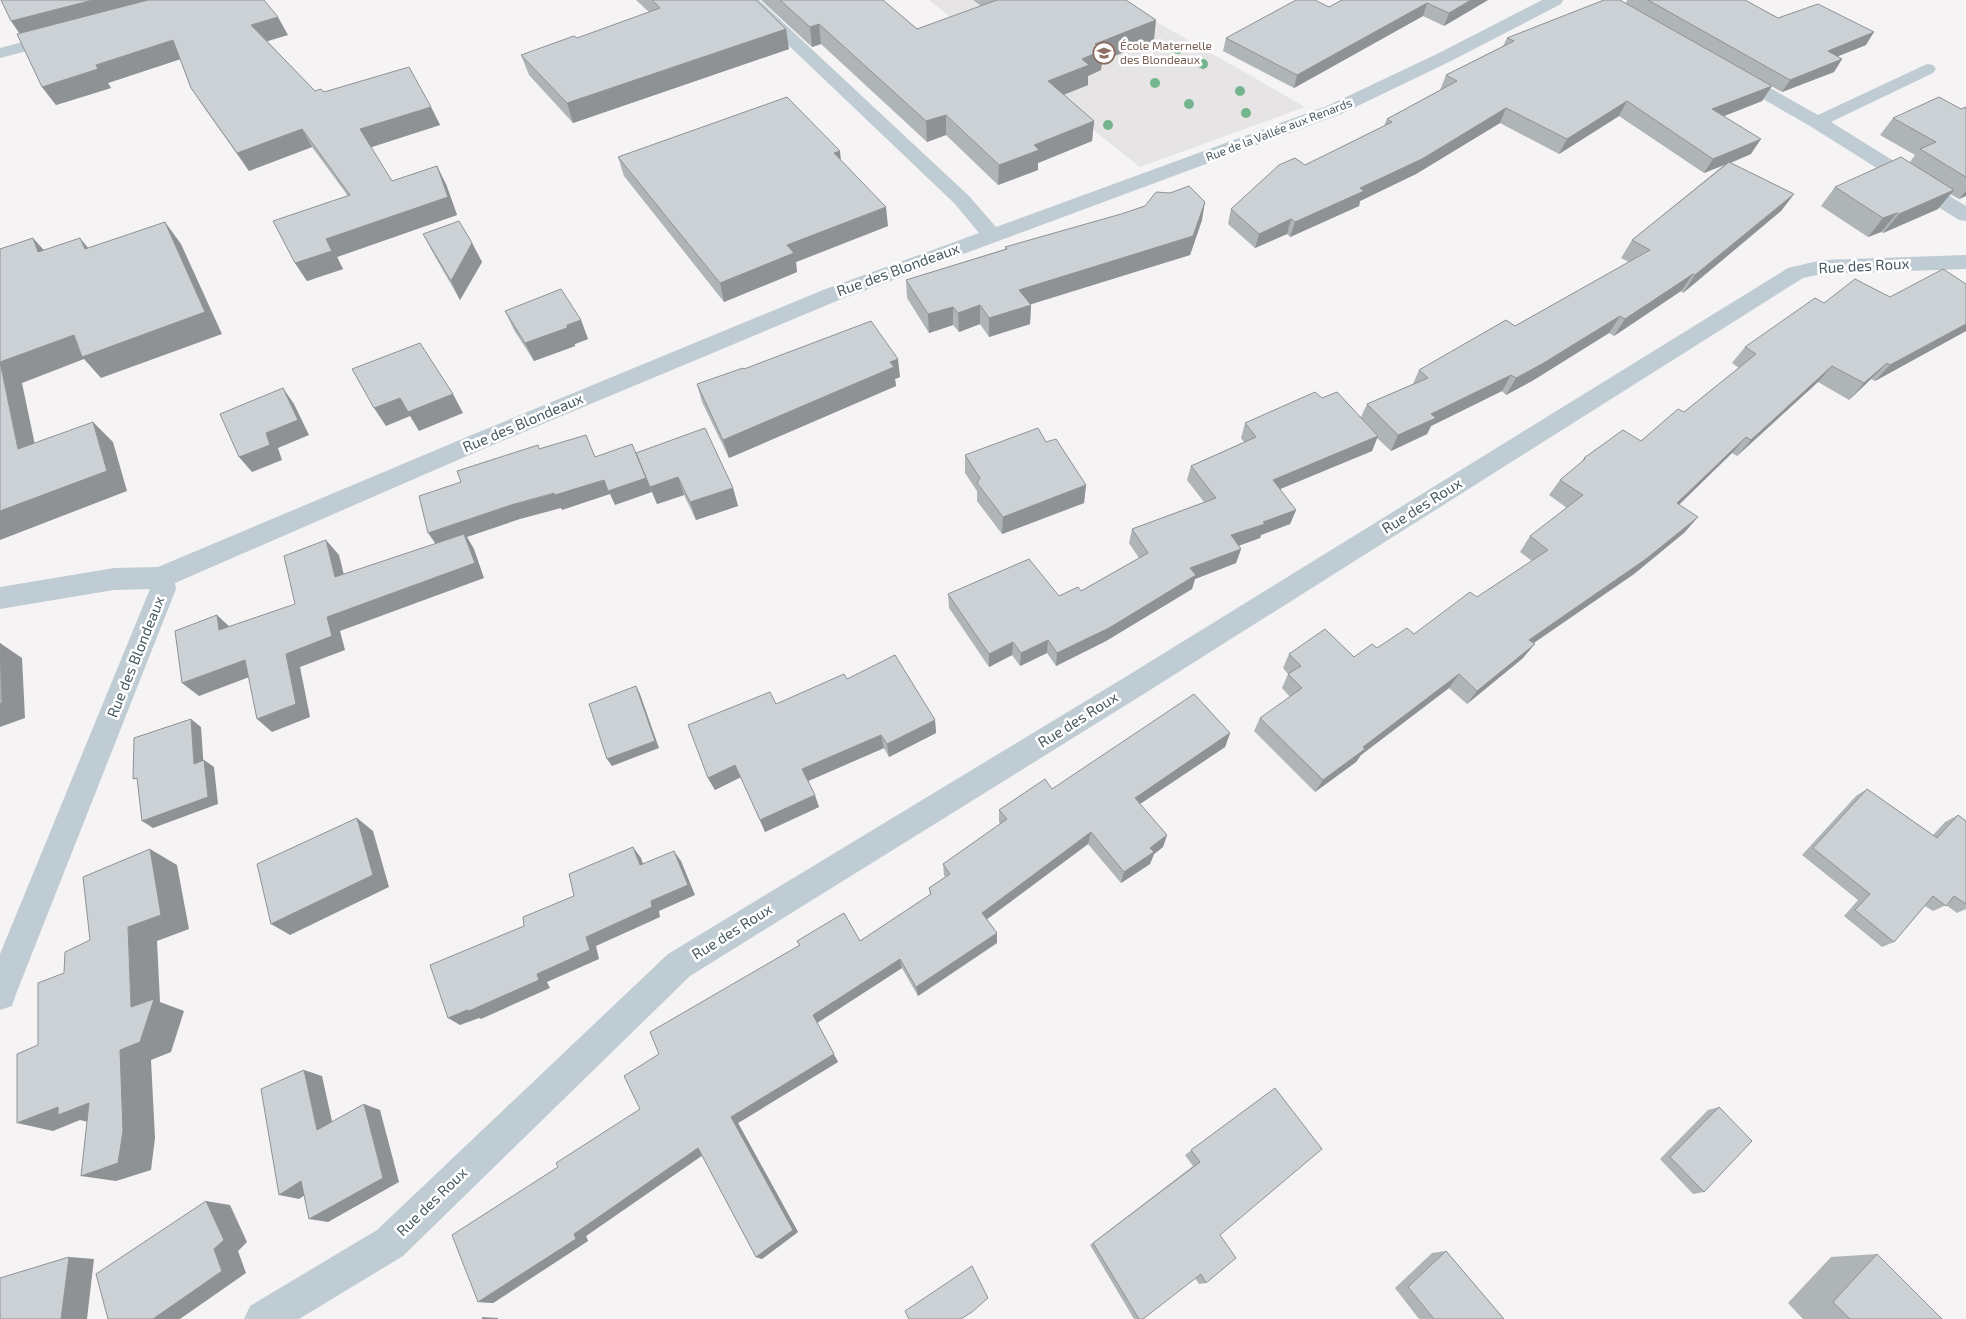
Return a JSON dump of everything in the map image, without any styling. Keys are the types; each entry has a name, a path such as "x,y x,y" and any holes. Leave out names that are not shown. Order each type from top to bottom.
{"street":[{"path":"749,0 962,200 992,235"},
{"name":"Rue de la Vallée aux Renards","path":"992,235 1334,110 1444,58 1555,0"},
{"path":"0,54 76,33"},
{"path":"1716,64 1817,122 1966,215"},
{"path":"1817,122 1927,69"},
{"name":"Rue des Blondeaux","path":"0,994 163,590 160,578 482,440 821,299 992,235"},
{"name":"Rue des Roux","path":"263,1319 390,1243 679,965 1154,673 1796,273 1822,267 1966,262"},
{"path":"0,598 114,579 160,578"}],"shaded area":[{"name":"École Maternelle des Blondeaux","path":"929,0 1118,0 1305,107 1140,167"}],"building":[{"path":"1,0 93,0 11,21"},
{"path":"148,0 264,0 278,17 251,25 315,91 321,89 324,92 409,67 431,107 360,129 392,181 437,166 448,197 326,239 332,251 295,263 273,221 350,195 302,129 237,153 191,88 173,40 96,65 98,69 42,87 17,34"},
{"path":"652,0 756,0 786,29 567,103 521,55 574,36 577,38 660,8"},
{"path":"780,0 883,0 917,29 997,0 1126,0 1156,20 1095,44 1103,50 1082,59 1089,65 1048,81 1094,121 1034,145 1039,150 999,165 946,115 926,121 819,24 810,27"},
{"path":"1296,0 1315,0 1329,7 1342,0 1471,0 1449,13 1427,3 1297,75 1226,38"},
{"path":"1604,0 1620,0 1772,86 1712,109 1761,139 1713,159 1627,101 1567,139 1506,108 1422,159 1360,188 1364,191 1295,222 1291,219 1259,234 1231,209 1279,165 1295,158 1305,165 1392,122 1387,119 1457,81 1446,75 1514,41 1507,38"},
{"path":"1648,0 1745,0 1778,18 1818,4 1874,32 1828,51 1842,59 1790,80"},
{"path":"787,97 840,151 834,153 886,207 787,245 794,253 720,283 618,157"},
{"path":"1939,97 1961,109 1966,107 1966,177 1920,149 1936,142 1893,118"},
{"path":"1901,157 1954,190 1899,214 1883,218 1835,187"},
{"path":"1729,162 1794,194 1695,275 1693,274 1625,319 1620,316 1542,364 1516,378 1511,375 1431,414 1436,418 1398,435 1367,404 1428,378 1419,370 1506,320 1515,326 1650,250 1632,240"},
{"path":"1189,186 1205,202 1193,236 1019,290 1031,305 989,318 980,305 958,313 953,307 928,314 906,280 1007,249 1005,247 1121,214 1145,206 1156,192 1170,193"},
{"path":"459,221 472,243 451,281 423,234"},
{"path":"165,222 205,312 82,357 74,335 0,362 0,249 33,238 38,252 80,238 85,249"},
{"path":"1943,269 1966,284 1966,324 1890,365 1887,363 1864,383 1832,366 1751,440 1746,437 1677,503 1698,517 1646,559 1529,640 1535,644 1477,691 1459,674 1323,780 1260,718 1302,688 1288,674 1301,666 1289,654 1325,629 1354,657 1372,644 1377,648 1407,628 1414,634 1470,592 1477,597 1548,550 1530,536 1583,495 1560,480 1584,458 1623,430 1641,441 1678,409 1684,412 1756,354 1745,347 1815,298 1824,303 1855,279 1890,297"},
{"path":"561,289 581,320 567,325 567,328 525,343 505,311"},
{"path":"871,321 898,359 890,362 894,367 723,440 697,384 744,369"},
{"path":"420,343 453,394 408,412 400,398 374,408 352,369"},
{"path":"0,362 18,449 93,422 107,471 0,511"},
{"path":"283,388 298,420 266,433 270,445 239,457 220,414"},
{"path":"1315,392 1322,398 1337,392 1378,436 1273,480 1296,510 1263,522 1265,524 1231,535 1241,549 1190,568 1196,575 1109,628 1057,653 1048,640 1021,653 1013,642 989,654 948,594 1029,559 1059,596 1078,587 1081,591 1148,553 1132,529 1216,498 1191,466 1256,437 1245,423"},
{"path":"705,428 733,488 690,502 678,477 650,487 636,453"},
{"path":"1038,428 1046,442 1056,439 1086,485 1003,517 977,483 980,478 965,455"},
{"path":"586,435 595,457 632,444 646,478 608,491 604,480 555,495 554,493 511,505 428,533 419,496 461,482 457,471 538,445 539,449"},
{"path":"464,534 475,563 327,617 332,636 286,654 296,704 257,719 245,660 182,683 175,631 217,615 219,630 295,604 284,556 326,540 335,577"},
{"path":"0,643 2,703 0,704"},
{"path":"895,655 935,720 887,744 881,735 802,769 815,795 760,820 735,765 708,778 688,725 770,692 776,704 844,674 847,679"},
{"path":"636,686 655,741 607,759 589,704"},
{"path":"1194,694 1230,733 1135,798 1167,835 1150,848 1154,852 1124,872 1091,832 982,913 997,933 916,987 900,959 813,1015 834,1054 731,1117 793,1230 756,1257 698,1148 574,1234 576,1239 478,1302 452,1235 558,1167 556,1163 640,1109 624,1076 659,1054 650,1032 800,945 797,941 844,913 860,941 931,894 929,888 950,874 943,864 1007,819 999,810 1045,779 1052,789"},
{"path":"191,719 194,764 204,760 208,797 142,821 137,778 133,779 134,738"},
{"path":"1867,789 1937,838 1958,815 1966,821 1966,904 1954,896 1946,906 1933,896 1894,942 1855,910 1870,894 1813,848"},
{"path":"357,818 373,875 271,924 257,864"},
{"path":"633,847 640,865 674,851 688,885 651,901 652,907 586,937 590,950 537,974 539,980 469,1011 467,1010 448,1018 430,965 524,926 523,917 574,896 569,874"},
{"path":"150,849 161,915 128,927 131,1007 154,999 140,1042 120,1050 123,1131 118,1163 81,1176 89,1103 58,1115 58,1107 17,1123 17,1054 38,1045 38,983 64,973 65,952 90,940 83,877"},
{"path":"304,1070 317,1130 364,1104 383,1178 309,1219 301,1181 279,1195 261,1089"},
{"path":"1275,1088 1322,1149 1220,1235 1236,1258 1206,1283 1201,1274 1143,1319 1139,1319 1093,1243 1200,1162 1191,1150"},
{"path":"1719,1107 1752,1141 1704,1192 1670,1157"},
{"path":"206,1201 224,1240 214,1249 222,1271 153,1319 108,1319 96,1274"},
{"path":"1446,1251 1504,1319 1434,1319 1408,1287"},
{"path":"1877,1254 1942,1319 1850,1319 1833,1302"},
{"path":"69,1257 61,1319 0,1319 0,1278"},
{"path":"972,1266 988,1298 972,1312 961,1319 909,1319 905,1311"}],"place":[{"name":"École Maternelle des Blondeaux","path":"1104,53"}]}
